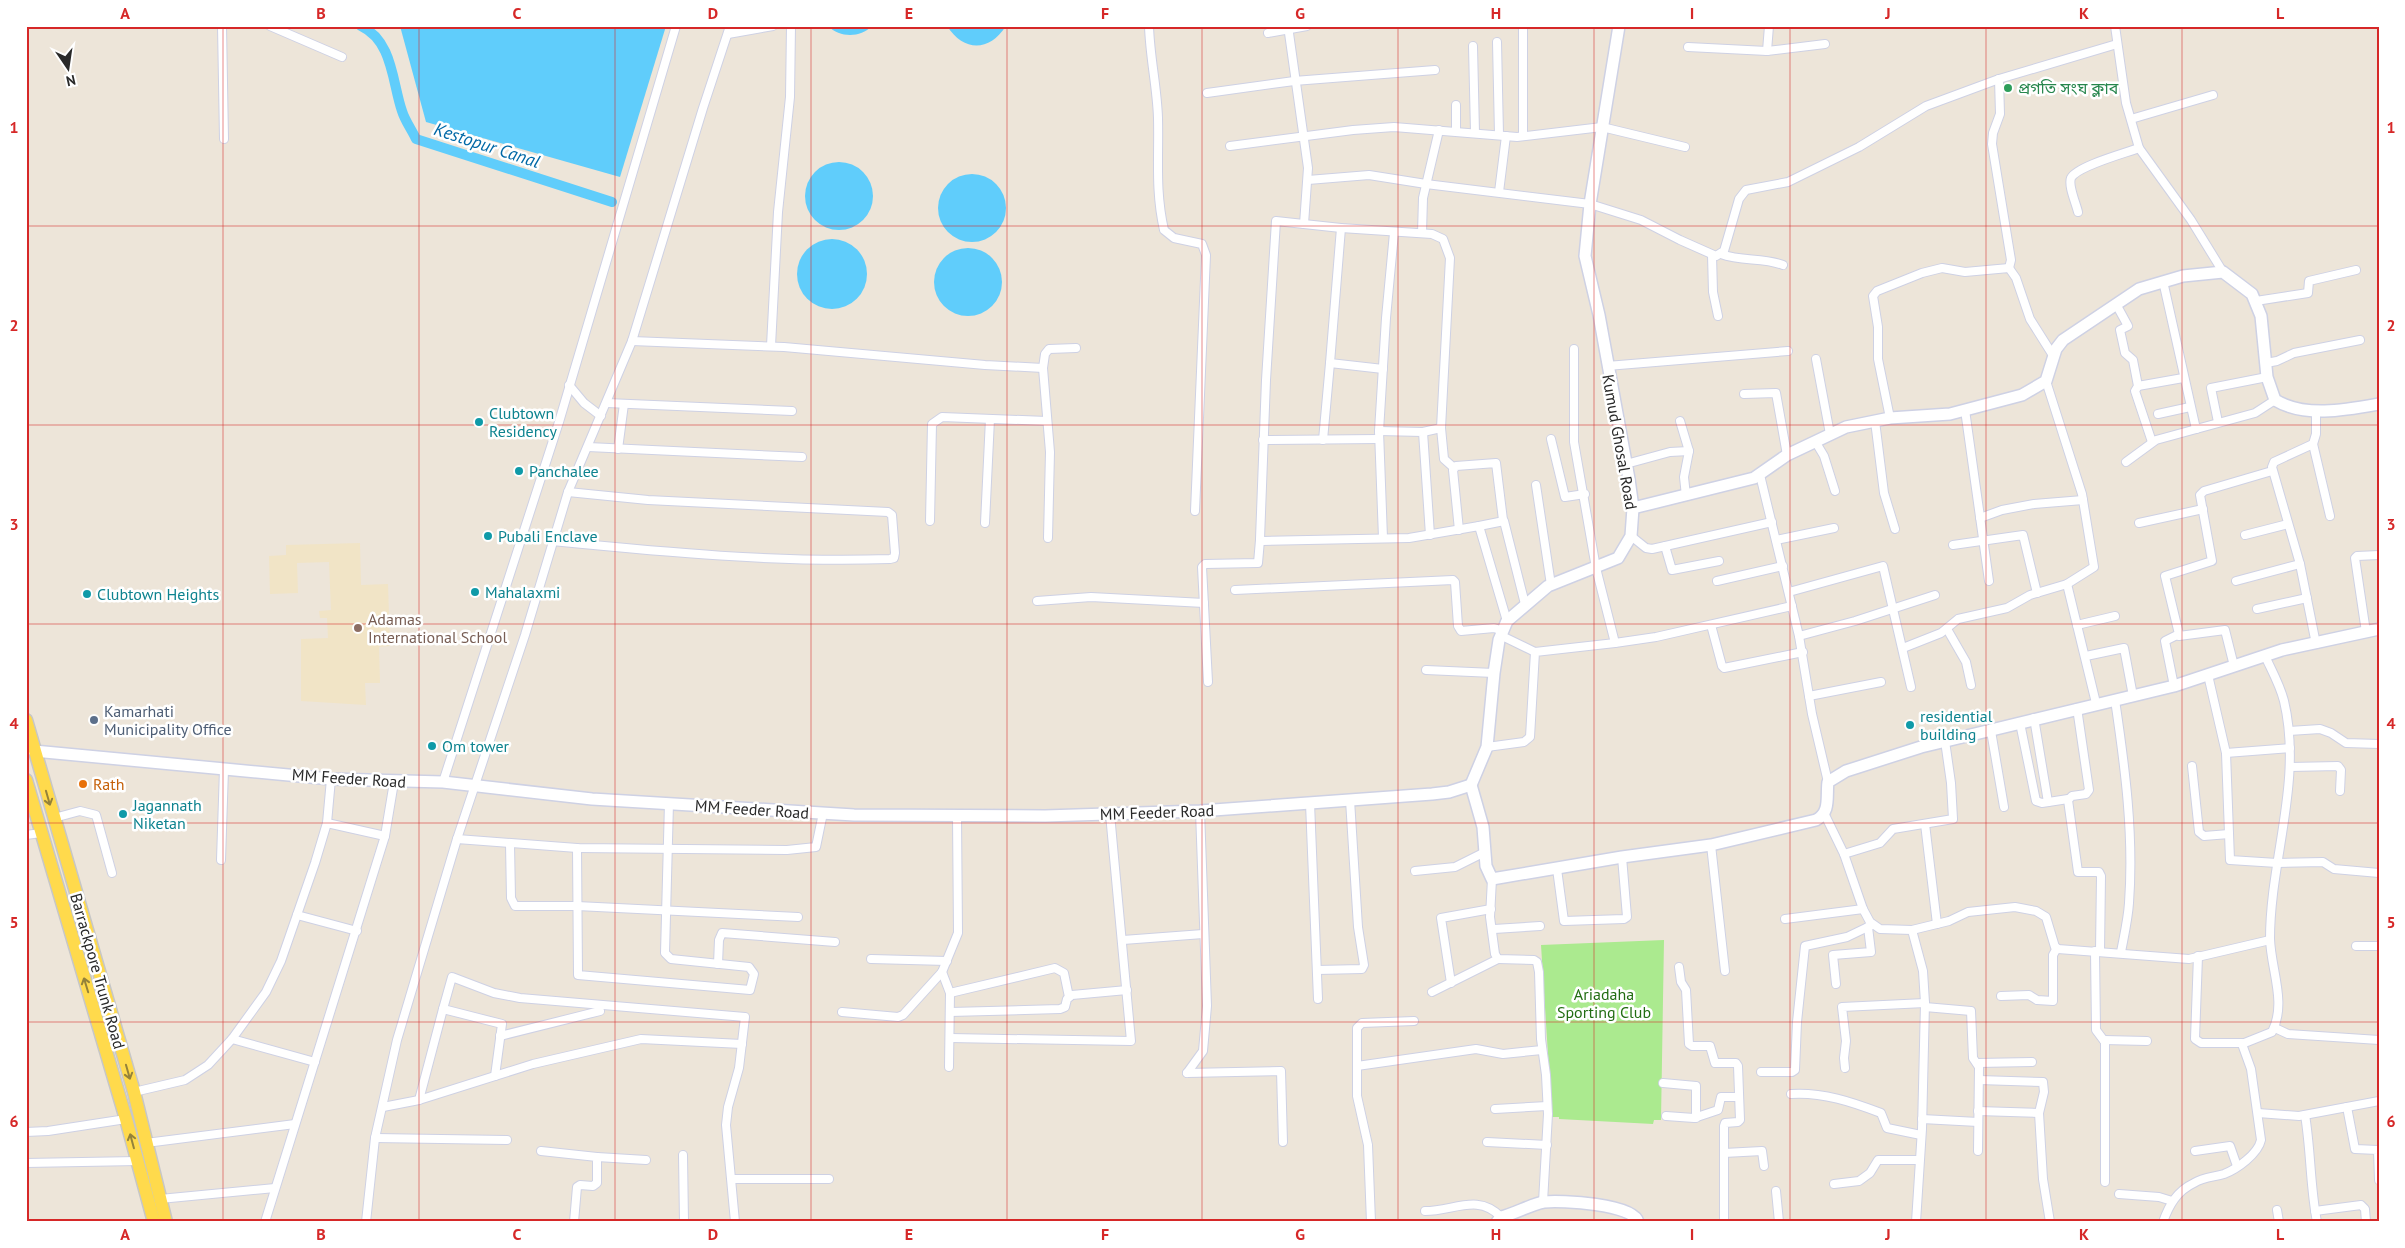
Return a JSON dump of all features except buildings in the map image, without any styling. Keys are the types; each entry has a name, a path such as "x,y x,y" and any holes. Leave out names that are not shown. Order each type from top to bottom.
{"main road":[{"name":"Barrackpore Trunk Road","path":"26,720 30,752 54,818 134,1092 166,1222"},
{"name":"Barrackpore Trunk Road","path":"26,780 126,1119 154,1222"}],"street":[{"path":"222,26 224,139"},
{"path":"270,26 342,57"},
{"path":"443,782 570,386 676,26"},
{"path":"366,1222 375,1138 397,1040 457,840 525,635 568,492 632,341 729,30 773,26"},
{"path":"771,346 778,212 790,97 791,26"},
{"path":"1149,26 1149,50 1157,92 1156,175 1164,230 1174,238 1202,244 1206,255 1195,511"},
{"path":"1268,33 1288,27 1307,26"},
{"path":"1522,136 1523,26"},
{"name":"Kumud Ghosal Road","path":"1505,626 1524,604 1551,584 1618,558 1631,536 1633,508 1626,464 1599,315 1584,256 1590,204 1619,26"},
{"path":"1767,51 1769,26"},
{"path":"2115,26 2126,103 2139,148 2191,220 2222,272 2243,286 2256,301 2261,316 2267,377 2275,400 2286,406 2316,411 2349,409 2379,404"},
{"path":"1288,27 1294,81 1304,136 1308,180 1304,224"},
{"path":"1497,42 1502,136 1499,192"},
{"path":"1688,47 1767,51 1825,44"},
{"path":"1721,254 1724,251 1739,199 1746,190 1788,182 1859,148 1926,106 1999,80 2117,44"},
{"path":"1473,46 1475,133"},
{"path":"1207,93 1294,81 1434,70"},
{"path":"1999,80 2000,114 1993,133 1992,144 2011,260 2008,268"},
{"path":"2131,119 2213,95"},
{"path":"1456,105 1456,131"},
{"path":"1230,146 1394,127 1522,136 1602,127 1685,147"},
{"path":"1422,233 1423,198 1439,130"},
{"path":"2078,212 2070,183 2074,174 2089,166 2139,148"},
{"path":"1308,180 1368,175 1590,204 1641,220 1712,255 1721,254 1738,260 1770,260 1783,265"},
{"path":"1208,682 1203,566 1258,563 1275,224 1279,220 1394,233 1432,234 1443,239 1450,258 1441,428 1444,459 1453,467 1459,530"},
{"path":"1323,440 1341,228"},
{"path":"1384,538 1379,435 1394,233"},
{"path":"1712,255 1713,292 1718,316"},
{"path":"1890,418 1877,354 1878,332 1873,300 1874,293 1922,273 1942,268 1965,272 2008,268"},
{"path":"2008,268 2016,278 2030,319 2054,357"},
{"path":"2256,301 2308,293 2309,281 2356,270"},
{"path":"1903,648 1932,637 1947,629 1958,620 2006,608 2037,593 2068,584 2094,566 2083,500 2046,381 2060,343 2139,289 2183,276 2222,272"},
{"path":"2163,282 2183,378 2196,429"},
{"path":"2116,304 2128,326 2120,330 2125,353 2133,360 2138,386 2135,391 2152,442"},
{"path":"2266,362 2276,361 2300,351 2360,340"},
{"path":"632,341 771,346 985,365 1043,368"},
{"path":"1048,538 1050,452 1043,368 1045,354 1049,349 1076,348"},
{"path":"1574,349 1574,442 1585,494 1596,568 1615,643"},
{"path":"1607,366 1788,351"},
{"path":"1816,359 1830,434"},
{"path":"1330,363 1383,369"},
{"path":"2218,422 2211,388 2267,377"},
{"path":"2138,386 2183,378"},
{"path":"1633,508 1686,496 1760,475 1787,455 1815,441 1830,434 1875,420 1938,415 1965,410 2022,395 2046,381"},
{"path":"570,386 584,403 601,416"},
{"path":"1744,394 1776,393 1787,455"},
{"path":"2126,462 2152,442 2255,413 2275,400"},
{"path":"607,403 792,411"},
{"path":"618,449 624,404"},
{"path":"2158,414 2190,407"},
{"path":"1965,410 1989,581"},
{"path":"2316,411 2316,434 2313,444 2330,516"},
{"path":"930,521 932,424 936,419 942,417 1048,421"},
{"path":"985,523 990,419"},
{"path":"1875,420 1884,493 1895,529"},
{"path":"1680,421 1689,451 1684,477 1686,496"},
{"path":"1263,440 1323,440 1423,432 1441,428"},
{"path":"1423,432 1430,535"},
{"path":"1551,439 1565,497 1585,494"},
{"path":"1815,441 1824,456 1835,491"},
{"path":"2313,444 2274,462 2272,471 2300,564 2316,644"},
{"path":"588,447 802,457"},
{"path":"1626,464 1670,452 1689,451"},
{"path":"1453,467 1496,463 1503,520 1524,604"},
{"path":"2179,636 2165,576 2212,561 2200,495 2204,491 2272,471"},
{"path":"1760,475 1799,636 1808,696 1828,782 1825,814 1844,854 1870,926 1871,952 1833,955 1836,984"},
{"path":"1536,486 1551,584"},
{"path":"552,542 685,554 813,559 894,558 892,515 888,512 648,500 568,492"},
{"path":"1980,518 2002,510 2034,504 2083,500"},
{"path":"2139,523 2203,509"},
{"path":"1260,540 1384,538 1430,535 1503,520"},
{"path":"1631,536 1649,549 1772,522"},
{"path":"2245,536 2288,524"},
{"path":"1479,526 1505,626 1494,673 1487,747 1471,785 1483,827 1486,866 1492,879 1491,909 1495,954 1498,959"},
{"path":"1776,540 1834,528"},
{"path":"1953,545 2023,535 2037,593"},
{"path":"1665,546 1672,570 1719,561"},
{"path":"2366,632 2355,558 2357,556 2379,555"},
{"path":"2236,581 2300,564"},
{"path":"1717,581 1782,566"},
{"path":"1789,592 1882,566 1911,687"},
{"path":"1235,590 1453,580 1460,629 1463,631 1505,626"},
{"path":"2068,584 2096,703"},
{"path":"1799,636 1828,629 1934,595"},
{"path":"1037,601 1091,597 1204,603"},
{"path":"2257,609 2307,598"},
{"path":"1505,626 1502,636 1535,652 1615,643 1711,626 1792,606"},
{"path":"2077,625 2115,616"},
{"path":"1711,626 1724,668 1802,652"},
{"path":"1947,629 1955,647 1966,662 1971,685"},
{"path":"1828,782 1846,771 1945,741 1991,731 2096,703 2174,686 2265,656 2379,629"},
{"path":"2174,686 2165,640 2179,636 2225,630 2234,666"},
{"path":"2086,656 2124,648 2133,696"},
{"path":"1487,747 1524,742 1530,737 1535,652"},
{"path":"2198,956 2196,1039 2201,1043 2242,1042 2272,1032 2277,1024 2278,984 2270,940 2276,863 2287,799 2290,748 2284,699 2265,656"},
{"path":"1426,670 1494,673"},
{"path":"2208,675 2226,753 2229,858 2233,861 2276,863 2323,862 2334,869 2379,873"},
{"path":"1808,696 1881,682"},
{"path":"2115,700 2124,761 2130,839 2129,903 2122,952"},
{"path":"2020,723 2038,803 2086,794 2088,790 2077,708"},
{"path":"2034,718 2048,802"},
{"path":"2289,731 2320,729 2331,733 2346,743 2379,744"},
{"path":"1991,731 2004,808"},
{"path":"1844,854 1880,843 1893,829 1953,819 1945,741"},
{"path":"2226,753 2290,748"},
{"name":"MM Feeder Road","path":"30,752 331,779 443,782 474,788 823,814 957,816 1200,811 1449,792 1471,785"},
{"path":"2192,766 2199,832 2204,836 2228,834"},
{"path":"2290,768 2338,766 2340,770 2340,791"},
{"path":"221,860 224,768"},
{"path":"134,1092 185,1080 208,1065 232,1039 266,992 281,961 327,823 331,779"},
{"path":"265,1222 385,836 394,782"},
{"path":"2068,798 2078,872 2099,872 2101,876 2096,1030 2104,1040 2105,1182"},
{"path":"1317,970 1362,969 1364,965 1358,927 1350,800"},
{"path":"577,848 576,971 579,976 750,990 754,974 752,969 667,957 665,953 670,850 670,803"},
{"path":"1310,803 1318,999"},
{"path":"54,818 80,811 96,815 112,873"},
{"path":"1200,811 1207,1006 1203,1051 1187,1073 1281,1071 1283,1142"},
{"path":"457,840 577,848 670,850 812,849 818,844 823,814"},
{"path":"950,1038 1127,1042 1131,1038 1110,814"},
{"path":"1492,879 1622,857 1711,845 1816,820 1825,814"},
{"path":"842,1012 898,1017 903,1015 942,972 958,927 957,816"},
{"path":"327,823 385,836"},
{"path":"1925,824 1937,924"},
{"path":"26,835 41,833"},
{"path":"510,844 511,898 513,905 577,906 667,912 798,917"},
{"path":"1711,845 1725,971"},
{"path":"1415,871 1455,866 1485,852"},
{"path":"1557,869 1564,921 1624,919 1627,917 1622,857"},
{"path":"1761,1072 1792,1072 1796,1070 1797,1022 1804,947 1847,936 1870,926 1887,930 1912,930 1937,924 1968,912 2015,907 2036,911 2046,916 2056,948 2053,955 2053,1001 2037,1000 2029,995 2001,996"},
{"path":"1451,983 1441,918 1491,909"},
{"path":"1785,919 1863,909"},
{"path":"297,915 357,931"},
{"path":"1494,929 1540,926"},
{"path":"1912,930 1922,971 1925,1005 1922,1119 1916,1222"},
{"path":"718,964 718,940 722,933 835,942"},
{"path":"1123,940 1204,934"},
{"path":"2056,948 2189,959 2270,940"},
{"path":"2356,946 2379,946"},
{"path":"871,959 947,961"},
{"path":"1432,992 1498,959 1534,960 1537,962 1542,1050 1548,1106 1543,1202"},
{"path":"1679,967 1680,982 1686,990 1689,1044 1692,1046 1711,1047 1715,1063 1737,1064 1740,1120 1724,1124 1724,1222"},
{"path":"950,993 1055,968 1064,973 1069,997 1065,1007 1060,1009 950,1012"},
{"path":"942,972 950,993 949,1067"},
{"path":"419,1100 452,977 494,993 514,997 745,1017 739,1068 728,1106 726,1125 735,1222"},
{"path":"1069,997 1127,990"},
{"path":"1845,1068 1846,1041 1842,1007 1925,1005 1971,1011 1973,1058 1978,1063 1979,1080 1978,1151"},
{"path":"443,1009 502,1024 495,1076"},
{"path":"500,1036 600,1011"},
{"path":"1372,1222 1368,1144 1357,1096 1356,1028 1358,1024 1414,1020"},
{"path":"2275,1028 2288,1034 2379,1040"},
{"path":"232,1039 315,1062"},
{"path":"383,1108 419,1100 533,1064 641,1039 742,1044"},
{"path":"2104,1040 2147,1041"},
{"path":"2163,1222 2172,1200 2193,1183 2224,1174 2237,1166 2260,1144 2258,1113 2251,1069 2242,1042"},
{"path":"1357,1066 1481,1049 1503,1054 1542,1050"},
{"path":"1978,1063 2032,1062"},
{"path":"1979,1080 2041,1081 2044,1092 2039,1113 2043,1179 2050,1222"},
{"path":"1663,1083 1696,1086 1696,1118"},
{"path":"1791,1094 1810,1094 1843,1099 1881,1114 1887,1128 1921,1135"},
{"path":"1666,1116 1696,1118 1718,1110 1721,1097 1739,1097"},
{"path":"2258,1113 2304,1116 2379,1101"},
{"path":"1495,1110 1548,1106"},
{"path":"2347,1108 2355,1149 2378,1150 2379,1180"},
{"path":"1978,1111 2039,1113"},
{"path":"2304,1116 2317,1222"},
{"path":"26,1132 48,1131 126,1119"},
{"path":"1922,1119 1978,1122"},
{"path":"146,1143 295,1124"},
{"path":"375,1138 507,1140"},
{"path":"1487,1142 1547,1145"},
{"path":"2195,1151 2230,1146 2237,1166"},
{"path":"541,1151 646,1160"},
{"path":"1724,1153 1762,1151 1764,1166"},
{"path":"683,1155 684,1222"},
{"path":"574,1222 577,1188 580,1185 593,1186 597,1183 597,1157"},
{"path":"1834,1184 1859,1181 1870,1174 1878,1160 1919,1160"},
{"path":"26,1163 138,1161"},
{"path":"732,1179 829,1179"},
{"path":"160,1199 275,1188"},
{"path":"1776,1191 1779,1222"},
{"path":"2119,1194 2159,1197 2172,1200"},
{"path":"1425,1212 1470,1204 1491,1208 1499,1220 1515,1218 1543,1202 1611,1206 1633,1214 1638,1222"},
{"path":"2315,1212 2361,1205 2365,1210 2366,1222"},
{"path":"2278,1210 2279,1222"}],"shaded area":[{"name":"Adamas International School","path":"360,543 361,585 388,584 390,646 379,647 380,683 365,683 366,705 301,701 301,639 328,638 327,618 320,618 319,611 331,610 329,562 297,563 298,593 270,594 269,556 286,555 286,545"}],"green space":[{"name":"Ariadaha Sporting Club","path":"1664,940 1661,1120 1654,1120 1653,1124 1559,1119 1559,1117 1552,1117 1541,945"}],"water":[{"path":"400,26 666,26 620,177 426,122"},
{"path":"828,26 872,26 862,33 850,35 838,33"},
{"path":"947,26 1006,26 992,41 977,46 961,41"},
{"path":"832,162 846,162 858,167 868,177 873,189 873,203 868,215 858,225 846,230 832,230 820,225 810,215 805,203 805,189 810,177 820,167"},
{"path":"972,174 985,177 996,184 1003,195 1006,208 1003,221 996,232 985,239 972,242 959,239 948,232 941,221 938,208 941,195 948,184 959,177"},
{"path":"832,239 845,242 857,249 864,261 867,274 864,287 857,299 845,306 832,309 819,306 807,299 800,287 797,274 800,261 807,249 819,242"},
{"path":"968,248 981,251 992,258 999,269 1002,282 999,295 992,306 981,313 968,316 955,313 944,306 937,295 934,282 937,269 944,258 955,251"}],"waterway":[{"name":"Kestopur Canal","path":"361,26 372,33 385,52 390,63 403,115 416,139 612,202"}],"place":[{"name":"প্রগতি সংঘ ক্লাব","path":"2008,88"},
{"name":"Clubtown Residency","path":"479,422"},
{"name":"Panchalee","path":"519,471"},
{"name":"Pubali Enclave","path":"488,536"},
{"name":"Mahalaxmi","path":"475,592"},
{"name":"Clubtown Heights","path":"87,594"},
{"name":"Adamas International School","path":"358,628"},
{"name":"Kamarhati Municipality Office","path":"94,720"},
{"name":"residential building","path":"1910,725"},
{"name":"Om tower","path":"432,746"},
{"name":"Rath","path":"83,784"},
{"name":"Jagannath Niketan","path":"123,814"}]}
